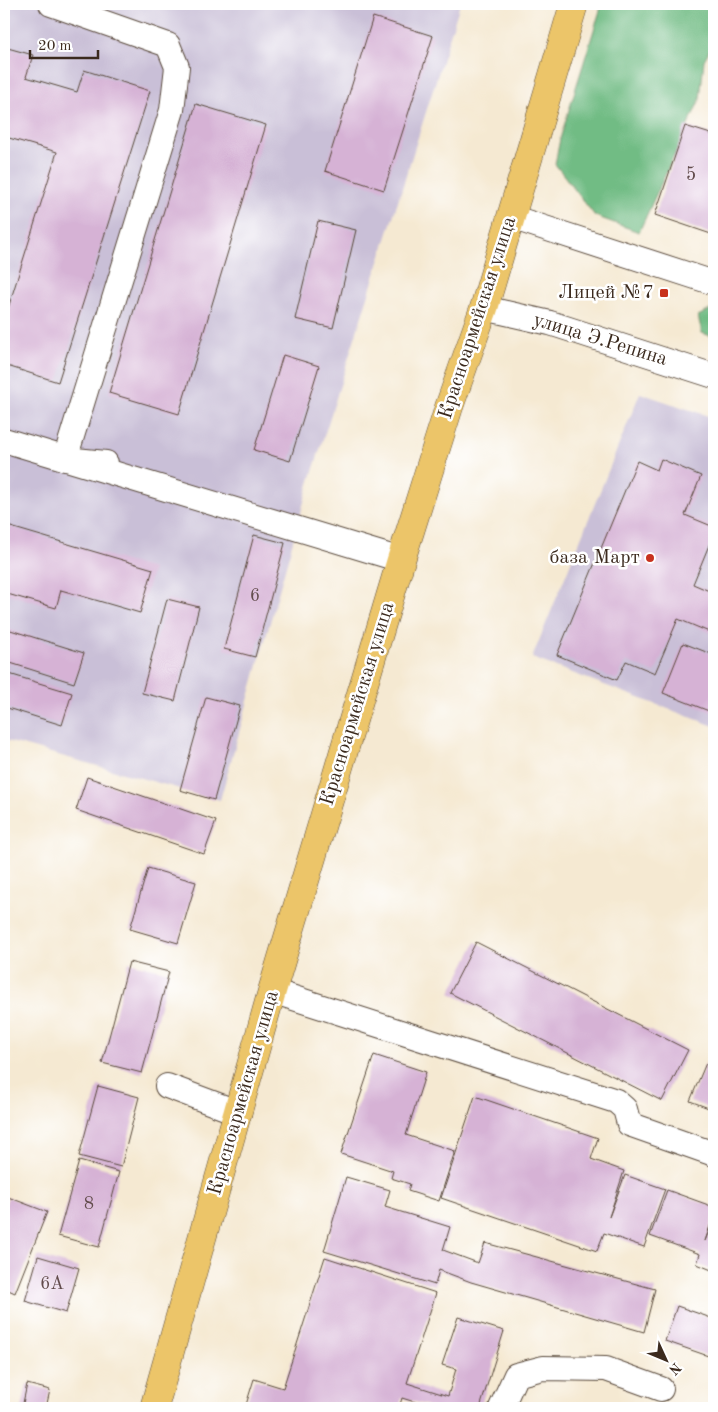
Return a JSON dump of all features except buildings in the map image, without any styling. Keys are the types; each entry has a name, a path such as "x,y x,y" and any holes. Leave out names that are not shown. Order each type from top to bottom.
{"main road":[{"name":"Красноармейская улица","path":"154,1408 272,991 401,560 449,407 484,308 574,4"}],"street":[{"path":"51,4 168,45 177,67 172,110 65,459"},
{"path":"511,217 714,283"},
{"name":"улица Э.Репина","path":"484,308 550,323 714,376"},
{"path":"4,440 401,560"},
{"path":"65,459 106,463"},
{"path":"272,991 616,1101 625,1109 629,1124 714,1154"},
{"path":"167,1086 239,1113"},
{"path":"501,1408 516,1375 543,1368 606,1369 661,1389"}],"shaded area":[{"path":"4,4 460,4 309,484 220,800 4,740"},
{"path":"640,393 714,418 714,726 532,658"}],"green space":[{"path":"602,4 714,4 714,42 704,60 700,99 639,232 595,216 555,164 560,139"},
{"path":"714,308 714,337 702,333 698,316"}],"place":[{"name":"Лицей №7","path":"664,293"},
{"name":"база Март","path":"650,558"}]}
